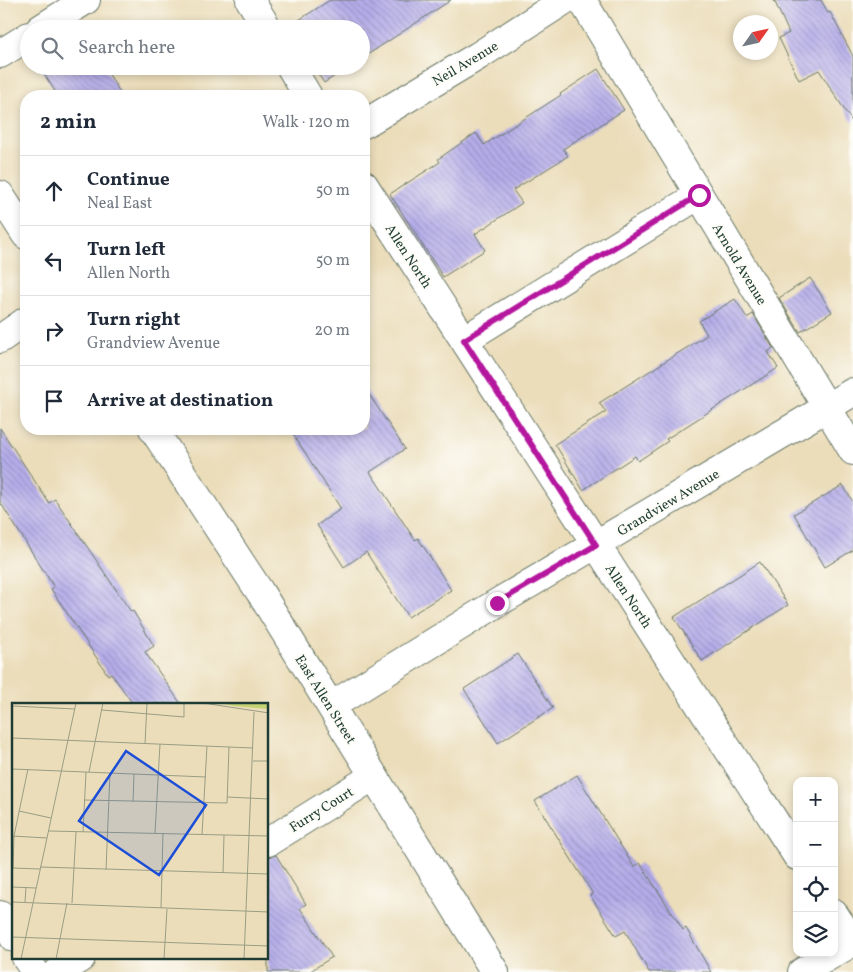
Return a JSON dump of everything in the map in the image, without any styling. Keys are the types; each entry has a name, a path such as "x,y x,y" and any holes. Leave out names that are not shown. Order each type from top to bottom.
{"street":[{"path":"54,20 86,0"},
{"path":"250,0 262,20"},
{"name":"Neil Avenue","path":"370,120 478,56 565,0"},
{"name":"Arnold Avenue","path":"582,0 853,451"},
{"path":"0,54 20,42"},
{"path":"295,75 304,90"},
{"name":"Allen North","path":"370,194 793,850"},
{"path":"0,195 20,226"},
{"path":"464,340 699,195"},
{"path":"0,339 20,325"},
{"name":"Grandview Avenue","path":"331,706 497,603 853,392"},
{"name":"East Allen Street","path":"157,435 260,592 495,972"},
{"name":"Furry Court","path":"269,841 374,776"},
{"path":"0,915 12,935"},
{"path":"802,972 853,942 838,920"},
{"path":"27,960 35,972"},
{"path":"58,972 77,960"}],"building":[{"path":"330,0 451,0 370,53 370,20 299,20"},
{"path":"774,0 821,0 828,13 830,12 853,56 853,123 819,70 799,80 779,38 789,33"},
{"path":"598,69 624,110 563,149 568,156 513,190 522,203 475,234 485,250 443,277 390,194 440,162 438,159 476,133 484,145"},
{"path":"45,75 109,75 118,90 54,90"},
{"path":"319,75 336,75 324,83"},
{"path":"810,278 832,312 800,332 779,298"},
{"path":"735,299 747,318 753,314 773,348 768,352 778,368 666,439 668,441 638,461 635,456 583,490 555,444 606,412 599,403 707,335 699,321"},
{"path":"370,396 405,449 370,472 415,540 418,538 451,590 408,617 366,552 344,567 317,525 341,509 294,435 370,435"},
{"path":"0,428 49,503 55,499 131,612 133,611 154,646 145,652 180,703 132,703 111,673 108,675 51,589 54,587 0,502"},
{"path":"843,485 853,502 853,550 825,567 794,514"},
{"path":"760,562 788,605 702,661 674,617"},
{"path":"518,654 553,708 498,743 464,689"},
{"path":"577,775 634,867 640,863 683,930 686,928 711,972 649,972 625,931 616,936 590,895 593,894 535,801"},
{"path":"276,855 306,904 300,908 332,957 309,972 268,972 269,857"}],"route":[{"path":"497,603 596,545 464,340 699,195"}]}
